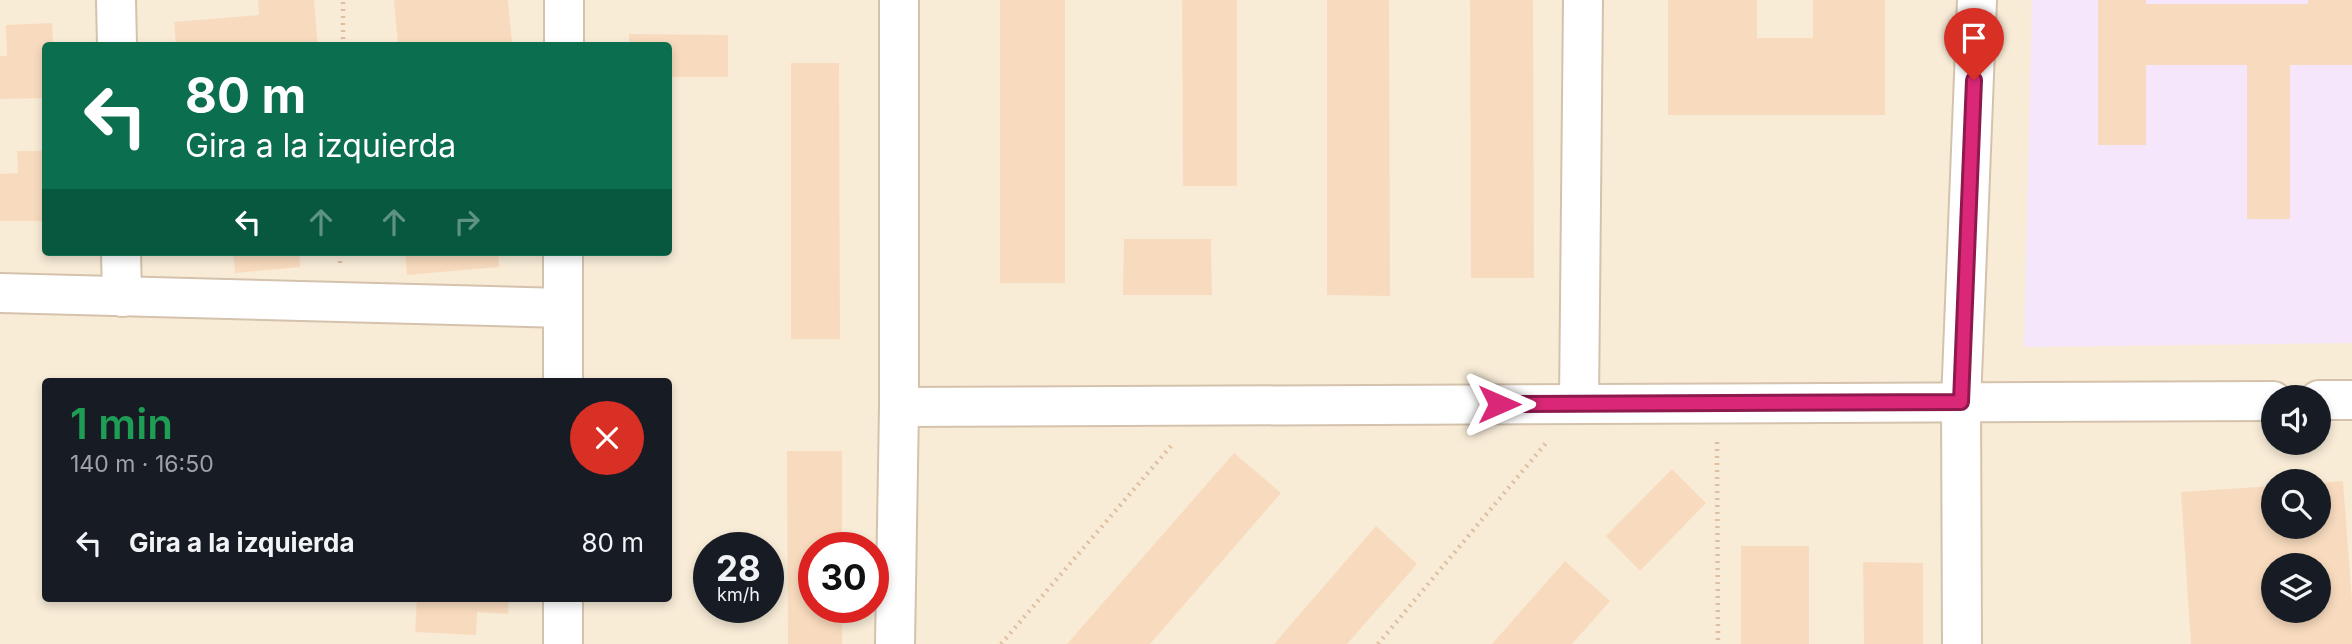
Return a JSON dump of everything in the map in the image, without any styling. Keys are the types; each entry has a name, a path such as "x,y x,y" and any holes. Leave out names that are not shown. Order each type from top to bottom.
{"street":[{"path":"116,0 117,42"},
{"path":"564,0 564,42"},
{"path":"895,644 899,407 899,0"},
{"path":"1579,403 1583,0"},
{"path":"1962,644 1961,402 1977,0"},
{"path":"121,256 122,297"},
{"path":"563,256 563,378"},
{"path":"0,293 563,308"},
{"path":"2331,400 2352,400"},
{"path":"899,407 2261,401"},
{"path":"563,602 564,644"}],"path":[{"path":"343,42 344,0"},
{"path":"1717,402 1718,644"},
{"path":"1378,644 1579,403"},
{"path":"1001,644 1206,405"}],"shaded area":[{"path":"0,0 2352,0 2352,644 0,644"},
{"path":"2032,0 2352,0 2352,343 2024,347"}],"building":[{"path":"258,0 314,0 318,42 176,42 174,22 259,15"},
{"path":"394,0 508,0 512,42 398,42"},
{"path":"1000,0 1065,0 1065,283 1000,283"},
{"path":"1182,0 1237,0 1237,186 1183,186"},
{"path":"1327,0 1389,0 1390,296 1327,295"},
{"path":"1470,0 1533,0 1534,278 1471,278"},
{"path":"1668,0 1757,0 1757,38 1813,38 1813,0 1885,0 1885,115 1668,115"},
{"path":"2098,0 2146,0 2146,4 2308,4 2308,0 2352,0 2352,65 2290,65 2290,219 2247,219 2247,65 2146,65 2146,145 2098,145"},
{"path":"52,23 53,42 42,42 42,98 0,99 0,56 7,56 6,25"},
{"path":"629,34 728,35 728,77 672,77 672,42 629,42"},
{"path":"791,63 839,63 840,339 791,339"},
{"path":"17,151 42,151 42,221 0,221 0,174 18,173"},
{"path":"1124,239 1211,239 1212,295 1123,295"},
{"path":"233,256 299,256 300,267 235,273"},
{"path":"405,256 498,256 499,267 407,275"},
{"path":"787,451 842,451 842,532 798,532 798,623 842,623 842,644 788,644"},
{"path":"1234,453 1281,493 1150,644 1067,644"},
{"path":"1672,469 1706,503 1640,571 1606,536"},
{"path":"2343,481 2352,601 2352,644 2191,644 2181,492 2261,487 2261,539 2331,539 2331,482"},
{"path":"1376,526 1417,564 1347,644 1274,644"},
{"path":"1741,546 1809,546 1809,644 1741,644"},
{"path":"1565,561 1610,601 1572,644 1492,644"},
{"path":"1863,562 1923,563 1923,644 1864,644"},
{"path":"417,602 509,602 508,614 477,612 476,635 415,632"}],"route":[{"path":"1499,404 1961,402 1974,80"}]}
